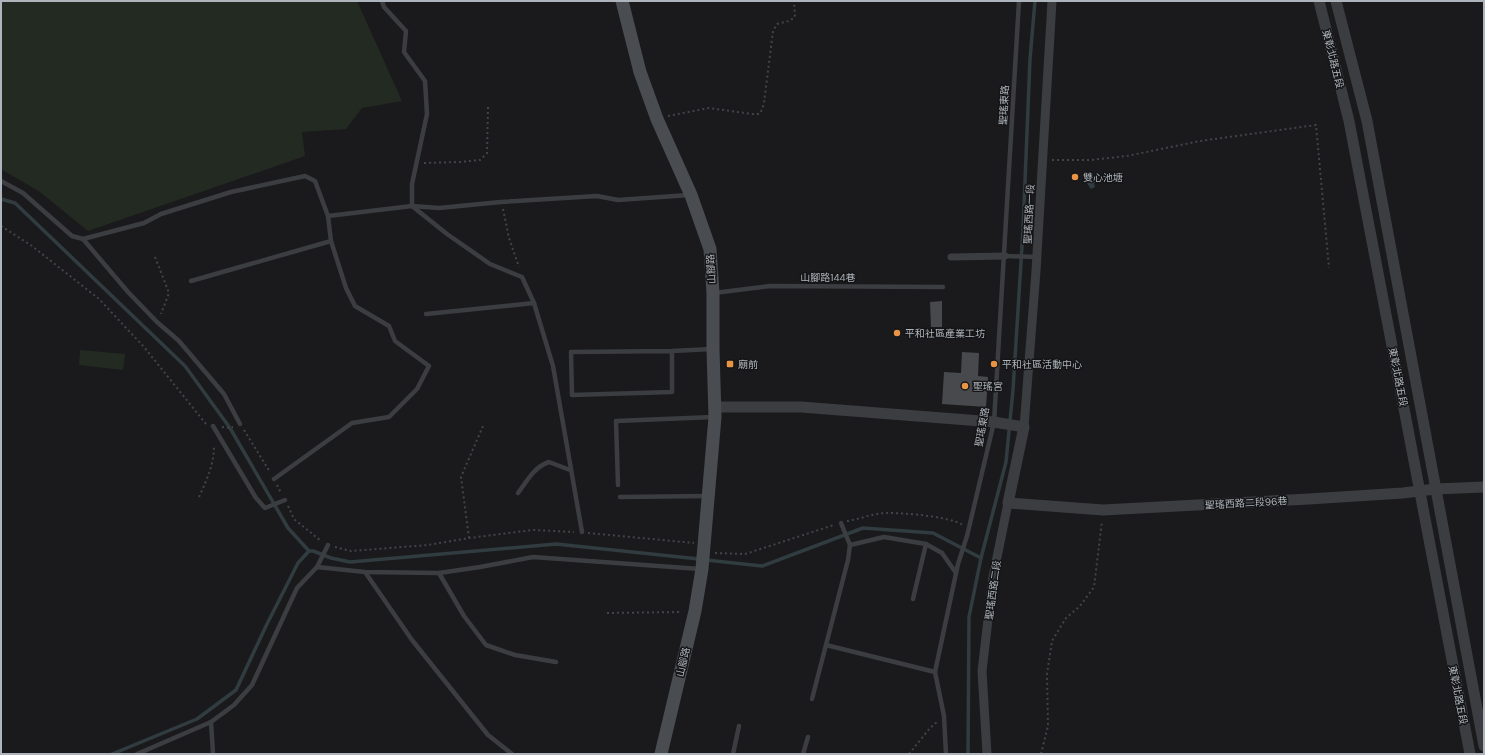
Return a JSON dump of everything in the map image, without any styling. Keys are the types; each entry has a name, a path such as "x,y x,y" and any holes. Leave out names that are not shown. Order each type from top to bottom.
{"main road":[{"name":"山腳路","path":"622,1 640,72 657,119 691,195 710,249 713,293 715,412 702,569 695,612 661,754"}],"street":[{"name":"聖瑤西路一段","path":"1024,428 1037,257 1052,1"},
{"name":"東彰北路五段","path":"1319,1 1349,121 1470,754"},
{"name":"東彰北路五段","path":"1336,1 1367,121 1484,746"},
{"path":"951,257 1005,256"},
{"path":"715,412 801,407 996,423 1024,428"},
{"name":"聖瑤西路二段","path":"987,754 982,671 993,577 1024,428"},
{"name":"聖瑤西路二段96巷","path":"1008,503 1103,510 1309,499 1435,489 1484,487"}],"lane":[{"path":"382,1 384,7 406,31 404,52 425,81 427,114 412,184 412,206"},
{"name":"聖瑤東路","path":"946,754 944,716 935,672 958,564 969,529 996,423 1020,1"},
{"path":"1,181 22,193 72,236 83,239 144,223 161,214 231,192 305,176 314,181 328,216 331,241 346,288 355,306 389,326 395,341 429,366 417,389 389,417 352,423 274,479"},
{"path":"328,216 412,206 439,208 501,202 597,196 618,200 691,195"},
{"path":"412,206 447,234 490,264 522,277 534,303 552,366 582,532"},
{"path":"83,239 128,292 179,341 224,394 240,424"},
{"path":"191,281 331,241"},
{"path":"1005,256 1037,257"},
{"name":"山腳路144巷","path":"713,293 770,286 943,287"},
{"path":"426,314 534,303"},
{"path":"672,351 672,392 572,395 572,352 713,349"},
{"path":"618,485 616,421 715,412"},
{"path":"213,426 256,498 265,508 285,500"},
{"path":"518,493 541,465 549,462 570,470"},
{"path":"620,497 708,496"},
{"path":"812,699 848,560 850,545 841,523"},
{"path":"850,545 884,537 926,544 942,553 956,573"},
{"path":"913,599 926,544"},
{"path":"137,754 211,722 234,705 252,685 297,588 317,567 328,545"},
{"path":"317,567 365,572 439,572 480,567 533,557 702,569"},
{"path":"365,572 412,640 488,735 512,754"},
{"path":"439,572 464,616 486,645 515,655 556,662"},
{"path":"826,645 935,672"},
{"path":"211,722 213,754"},
{"path":"733,754 739,726"},
{"path":"803,754 808,737"}],"path":[{"path":"657,119 708,108 759,114 764,103 773,31 777,24 789,21 795,17 794,1"},
{"path":"417,163 480,160 487,153 488,107"},
{"path":"1043,160 1091,160 1127,156 1200,141 1316,125 1329,268"},
{"path":"501,202 522,277"},
{"path":"1,226 32,246 99,299 144,347 205,424 208,431"},
{"path":"155,258 169,293 158,322"},
{"path":"205,424 230,428 240,424 274,479 294,519 328,545 351,551 428,545 533,530 582,532 704,548 716,553 745,554 841,523 886,513 928,516 957,521 969,529"},
{"path":"469,538 462,477 483,426"},
{"path":"200,497 214,460 214,445 211,438"},
{"path":"1041,754 1048,726 1047,674 1052,641 1066,618 1080,606 1094,587 1103,510"},
{"path":"607,613 695,612"},
{"path":"909,754 930,728 944,716"}],"shaded area":[{"path":"1,1 357,1 402,101 362,108 346,129 302,132 305,156 88,231 40,192 1,169"},
{"path":"1090,176 1100,179 1100,182 1094,183 1095,187 1091,189 1087,181 1087,177"},
{"path":"80,350 125,354 123,370 79,365"}],"building":[{"path":"942,301 942,327 931,327 930,302"},
{"name":"聖瑤宮","path":"962,352 979,353 978,376 988,377 986,407 942,404 944,372 961,373"}],"waterway":[{"path":"968,754 969,617 981,558 1006,462 1013,390 1023,230 1030,59 1035,1"},
{"path":"1,199 15,203 185,366 230,428 288,528 309,551 350,562 556,544 699,559"},
{"path":"706,560 762,566 863,528 933,533 981,558"},
{"path":"112,754 197,719 236,690 298,563 309,551"}],"place":[{"name":"雙心池塘","path":"1075,177"},
{"name":"平和社區產業工坊","path":"897,333"},
{"name":"廟前","path":"730,364"},
{"name":"平和社區活動中心","path":"994,364"},
{"name":"聖瑤宮","path":"965,386"}]}
